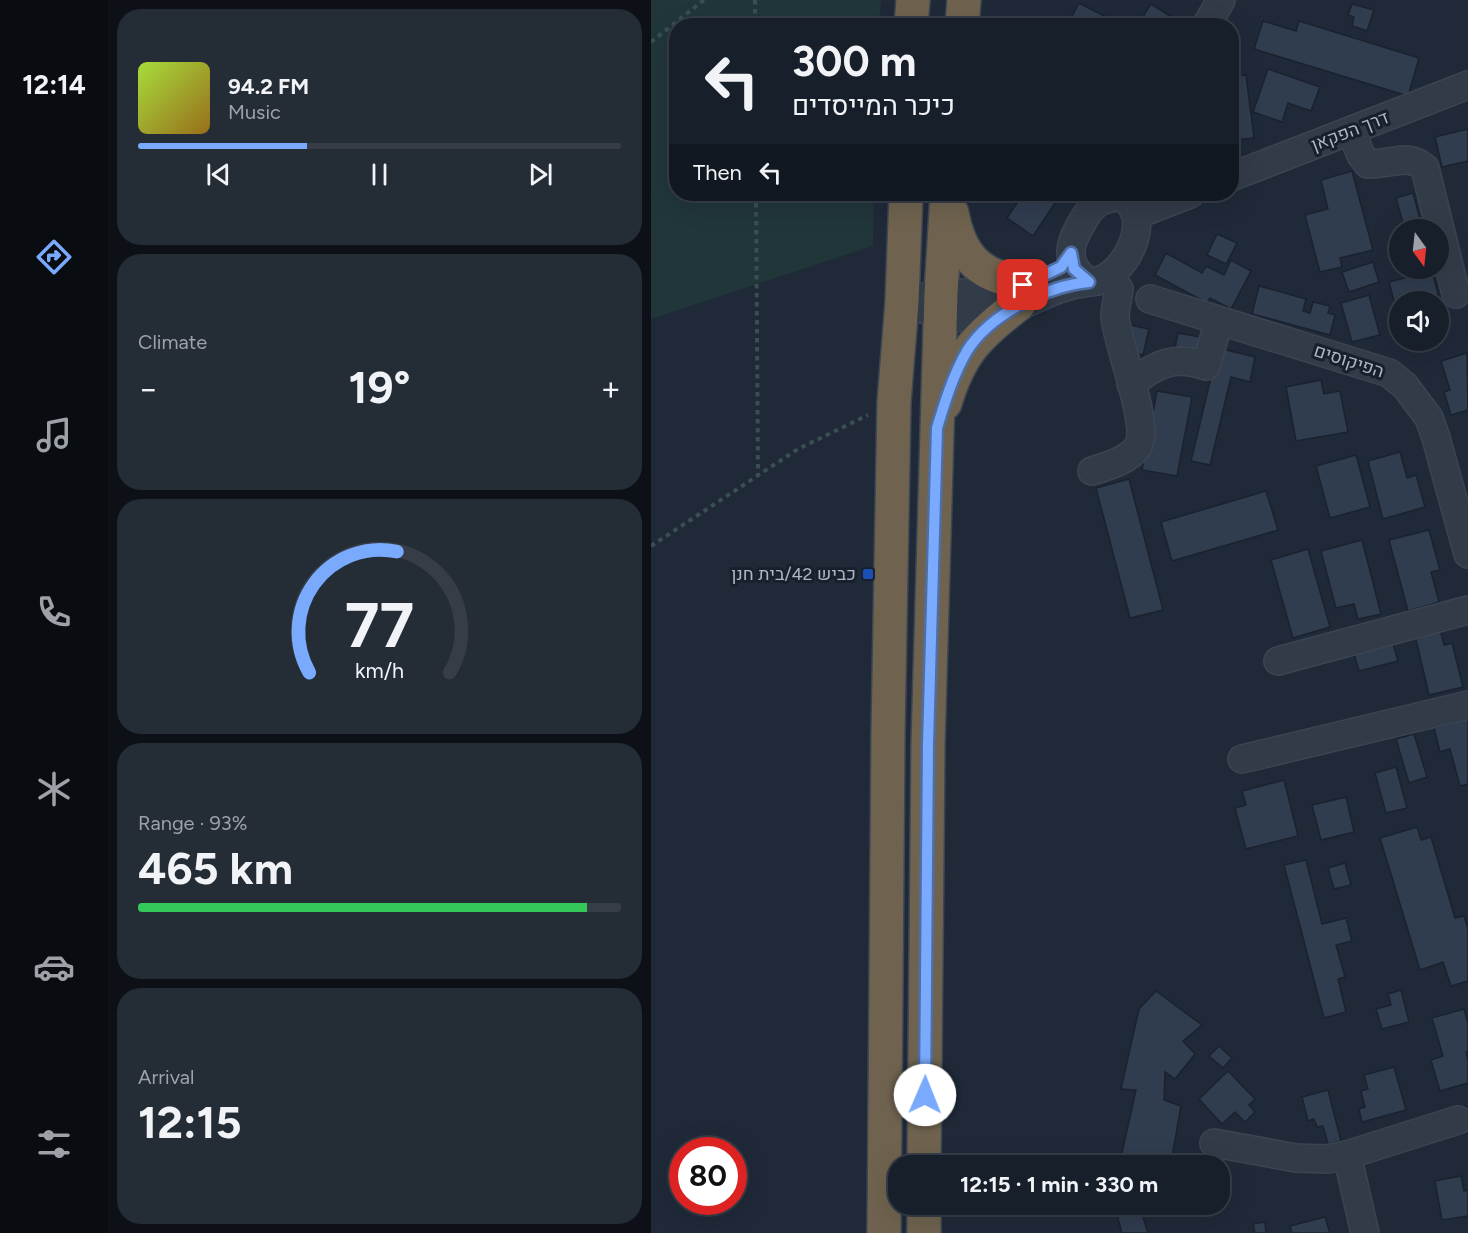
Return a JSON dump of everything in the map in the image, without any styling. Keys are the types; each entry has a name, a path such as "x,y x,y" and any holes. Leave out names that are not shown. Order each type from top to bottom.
{"highway":[{"path":"912,18 913,0"},
{"path":"963,18 964,0"},
{"path":"884,1233 888,747 894,402 902,302 906,201"},
{"path":"924,1155 928,744 940,304 947,201"},
{"path":"937,428 947,395 969,349 1024,293 1010,281 998,278 970,260 958,239 950,201"},
{"path":"924,1215 924,1233"}],"street":[{"path":"1211,18 1221,0"},
{"name":"דרך הפקאן","path":"1239,174 1468,85"},
{"path":"1351,131 1368,164 1407,159 1417,160 1425,168 1456,294"},
{"path":"902,302 940,304 982,316 999,313 1061,267 1071,253 1075,235 1085,216 1096,201"},
{"path":"1024,293 1061,286 1102,285 1116,271 1132,246 1131,204 1149,201"},
{"path":"1071,253 1074,269 1102,285 1115,317 1142,434 1138,446 1127,457 1092,471"},
{"name":"הפיקוסים","path":"1126,257 1127,271 1137,291 1150,299"},
{"name":"הפיקוסים","path":"1102,285 1389,373 1404,386 1429,418 1464,523 1468,554"},
{"path":"1131,384 1146,372 1163,363 1177,360 1192,361 1206,366 1219,321"},
{"path":"1278,661 1468,610"},
{"path":"1242,759 1468,705"},
{"path":"1214,1143 1296,1158 1327,1159 1347,1155 1458,1120"},
{"path":"1347,1155 1365,1233"}],"path":[{"path":"681,18 704,0"},
{"path":"755,0 755,18"},
{"path":"651,42 669,28"},
{"path":"756,201 758,476"},
{"path":"651,546 798,449 894,402"}],"green space":[{"path":"651,0 881,0 880,18 669,18 669,201 874,201 873,246 651,319"}],"building":[{"path":"1079,3 1108,18 1071,18"},
{"path":"1151,4 1173,18 1142,18"},
{"path":"1352,4 1374,10 1367,31 1352,26 1354,17 1348,15"},
{"path":"1263,21 1296,31 1299,21 1419,58 1408,96 1254,49"},
{"path":"1268,69 1320,87 1311,111 1288,103 1282,122 1253,112"},
{"path":"1246,75 1254,138 1239,140 1239,76"},
{"path":"1468,129 1468,161 1442,167 1435,137"},
{"path":"1352,171 1373,250 1340,258 1342,267 1320,272 1305,215 1328,209 1321,180"},
{"path":"1413,193 1420,219 1402,219 1396,198"},
{"path":"1018,201 1056,201 1033,236 1007,218"},
{"path":"1217,234 1237,243 1226,264 1207,255"},
{"path":"1166,253 1202,273 1206,266 1224,275 1231,260 1251,271 1231,309 1210,298 1207,303 1155,275"},
{"path":"1373,262 1379,282 1349,292 1342,272"},
{"path":"1401,279 1434,279 1437,291 1391,291 1389,282"},
{"path":"1259,286 1306,299 1303,311 1310,313 1313,302 1330,306 1328,313 1335,315 1330,335 1252,314"},
{"path":"1369,295 1380,335 1352,342 1341,303"},
{"path":"1130,325 1149,329 1143,355 1124,351"},
{"path":"1178,333 1200,337 1196,357 1174,353"},
{"path":"1218,348 1255,357 1250,382 1231,377 1210,465 1191,461"},
{"path":"1467,353 1468,410 1451,415 1444,392 1450,390 1441,361"},
{"path":"1321,380 1324,394 1340,391 1348,432 1296,441 1286,387"},
{"path":"1157,391 1192,397 1177,476 1142,470"},
{"path":"1400,452 1407,478 1416,475 1425,507 1383,519 1368,461"},
{"path":"1356,455 1370,507 1330,518 1316,466"},
{"path":"1129,479 1163,610 1130,618 1096,488"},
{"path":"1266,491 1278,530 1172,561 1161,522"},
{"path":"1429,530 1440,570 1431,572 1439,602 1408,611 1389,540"},
{"path":"1362,540 1381,614 1358,619 1354,604 1336,608 1321,551"},
{"path":"1308,549 1330,627 1293,638 1271,560"},
{"path":"1440,629 1444,645 1452,643 1463,687 1429,695 1415,635"},
{"path":"1392,640 1398,661 1359,671 1353,650"},
{"path":"1468,719 1468,784 1460,786 1450,749 1440,752 1434,728"},
{"path":"1414,734 1427,777 1409,783 1396,739"},
{"path":"1396,767 1407,808 1386,813 1375,773"},
{"path":"1284,780 1298,836 1246,849 1235,808 1246,805 1242,791"},
{"path":"1346,797 1354,832 1321,840 1312,805"},
{"path":"1417,827 1421,840 1431,837 1455,918 1464,916 1468,929 1468,981 1451,986 1443,962 1420,970 1380,838"},
{"path":"1306,860 1322,924 1346,918 1352,941 1336,945 1345,977 1338,979 1346,1012 1324,1018 1284,865"},
{"path":"1345,863 1351,885 1334,889 1328,868"},
{"path":"1401,990 1409,1022 1382,1029 1376,1009 1391,1005 1388,994"},
{"path":"1156,991 1202,1025 1183,1041 1195,1054 1175,1079 1165,1072 1164,1100 1181,1106 1172,1155 1121,1155 1136,1090 1121,1089 1139,1009"},
{"path":"1464,1009 1468,1023 1468,1052 1466,1052 1468,1083 1440,1091 1431,1060 1443,1056 1432,1018"},
{"path":"1219,1046 1232,1058 1223,1068 1209,1056"},
{"path":"1394,1067 1406,1110 1362,1122 1359,1109 1365,1107 1361,1091 1368,1089 1364,1075"},
{"path":"1228,1071 1255,1099 1249,1105 1255,1112 1245,1122 1235,1112 1222,1124 1199,1099"},
{"path":"1328,1090 1341,1141 1328,1144 1323,1126 1317,1127 1314,1119 1308,1121 1302,1097"},
{"path":"1461,1176 1464,1191 1468,1190 1468,1216 1442,1220 1435,1181"},
{"path":"1117,1215 1142,1215 1148,1233 1122,1233"},
{"path":"1325,1217 1330,1233 1292,1233 1290,1226"},
{"path":"1265,1222 1266,1233 1255,1233 1253,1224"}],"place":[{"name":"כביש 42/בית חנן","path":"868,574"}],"route":[{"path":"925,1095 928,744 937,428 947,395 960,365 969,349 981,335 1019,304 1061,286 1089,282 1074,269 1071,253 1061,267 1023,285"}]}
